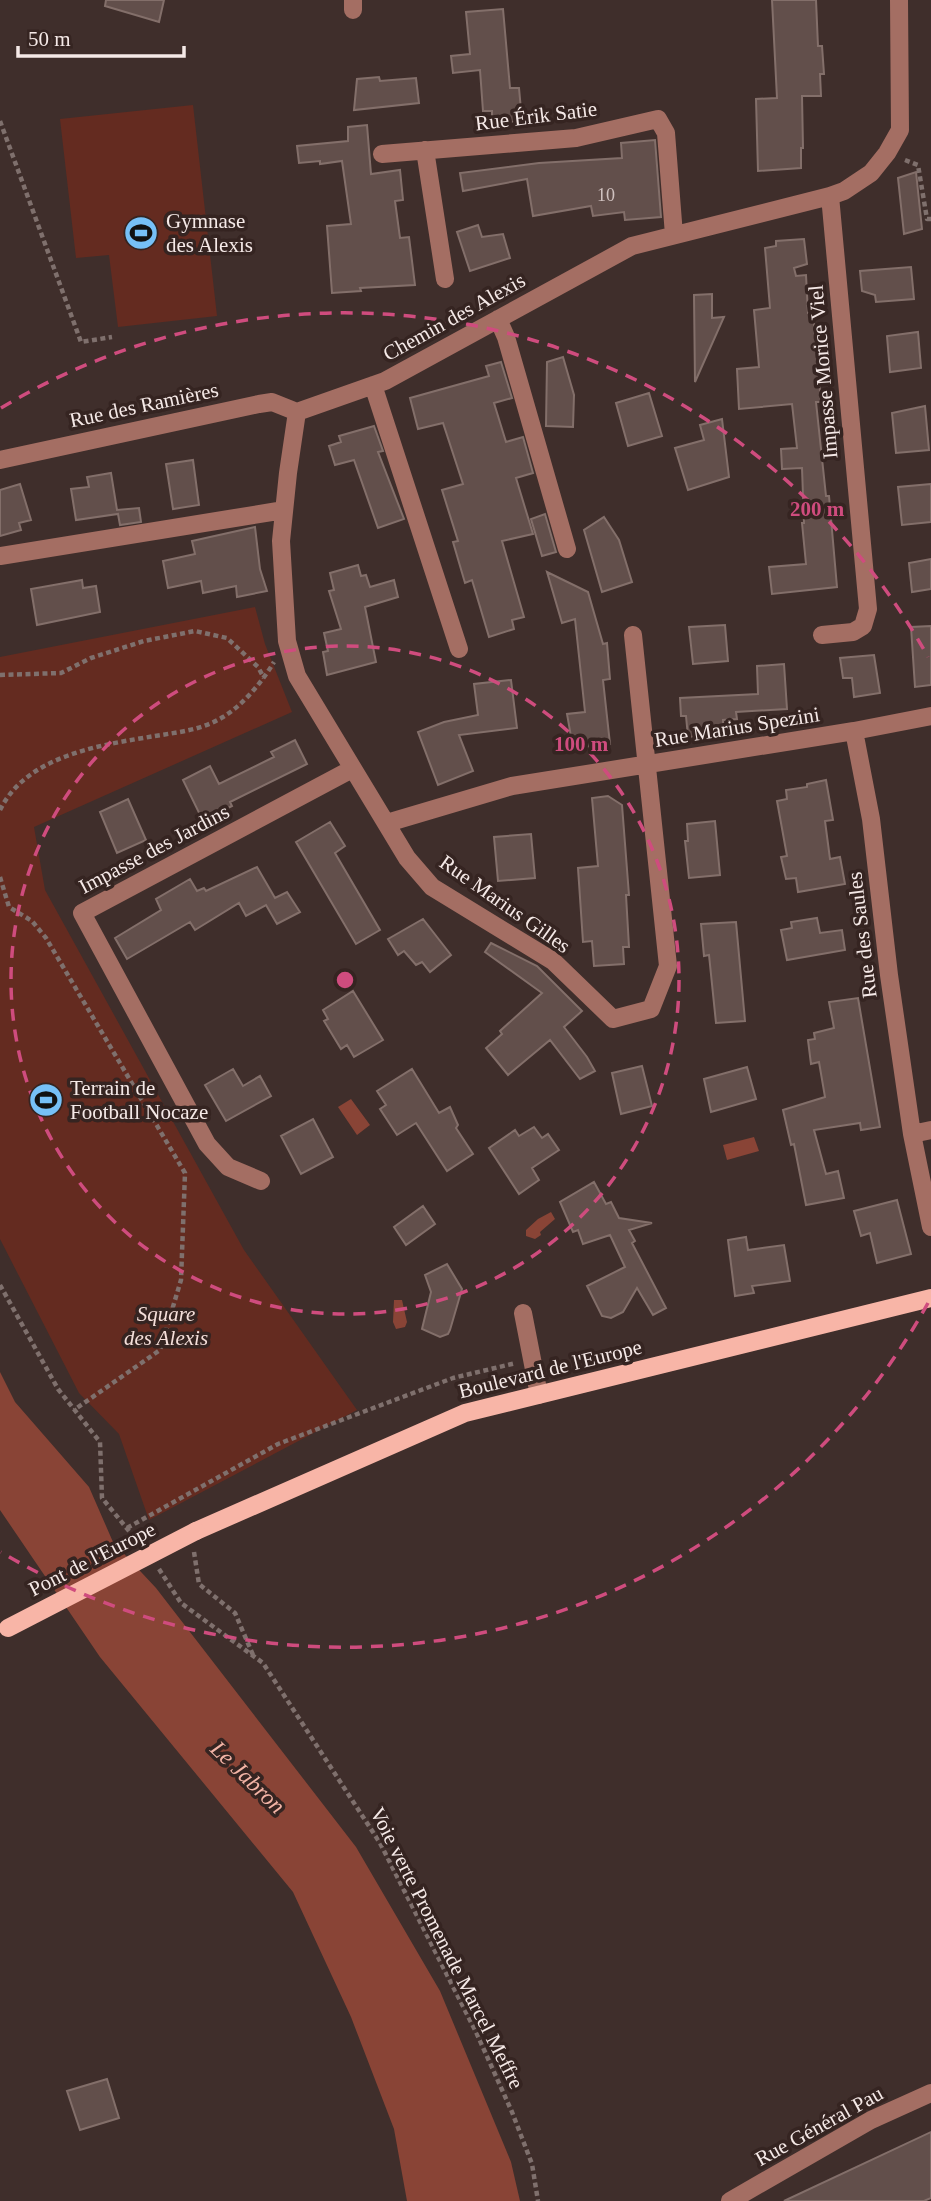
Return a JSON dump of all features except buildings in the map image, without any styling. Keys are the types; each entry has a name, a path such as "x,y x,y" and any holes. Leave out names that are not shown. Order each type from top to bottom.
{"main road":[{"name":"Boulevard de l'Europe","path":"193,1538 465,1413 931,1298"},
{"name":"Pont de l'Europe","path":"4,1630 193,1538"}],"street":[{"name":"Chemin des Alexis","path":"298,412 373,385 632,246 830,196 862,180 887,153 900,130 899,0"},
{"name":"Rue Érik Satie","path":"382,154 576,138 659,119 666,133 674,235"},
{"path":"425,150 445,279"},
{"name":"Impasse Morice Viel","path":"822,635 853,632 863,626 868,609 830,196"},
{"path":"498,319 506,337 568,549"},
{"path":"373,385 459,649"},
{"name":"Rue des Ramières","path":"0,460 259,404 272,402 298,412"},
{"path":"298,412 281,541 287,641 297,676 387,823"},
{"path":"0,556 284,510"},
{"path":"633,635 645,766"},
{"name":"Rue Marius Spezini","path":"387,823 512,786 645,766 931,716"},
{"name":"Rue des Saules","path":"854,731 871,819 889,975 912,1134 931,1227"},
{"name":"Rue Marius Gilles","path":"387,823 407,858 432,887 553,961 613,1019 651,1009 668,966 645,766"},
{"name":"Impasse des Jardins","path":"261,1181 228,1167 207,1144 82,913 352,769"},
{"path":"912,1134 931,1129"},
{"path":"523,1313 539,1395"},
{"name":"Rue Général Pau","path":"730,2201 871,2120 931,2093"}],"path":[{"path":"0,121 81,342 111,337"},
{"path":"887,153 918,165 927,219 931,219"},
{"path":"0,675 61,673 91,658 144,641 195,631 227,638 258,667 265,678"},
{"path":"0,810 7,796 23,780 56,761 113,743 190,731 223,717 265,678 287,641"},
{"path":"0,877 9,907 32,921 46,938 185,1173 181,1280 160,1350 74,1410"},
{"path":"0,1285 58,1389 100,1442 102,1498 141,1546"},
{"path":"127,1528 278,1444 453,1378 531,1359"},
{"path":"181,1555 193,1538"},
{"path":"193,1538 199,1584 235,1613 253,1656"},
{"name":"Voie verte Promenade Marcel Meffre","path":"156,1564 181,1603 263,1663 380,1843 477,2032 532,2164 538,2201"}],"green space":[{"name":"Gymnase des Alexis","path":"193,105 217,316 118,327 109,255 76,258 60,119"},
{"name":"Square des Alexis","path":"255,607 265,644 292,712 34,827 45,890 244,1250 357,1410 149,1520 119,1434 79,1393 0,1239 0,657"}],"water":[{"path":"351,1099 370,1125 357,1135 338,1107"},
{"path":"754,1137 759,1151 727,1160 723,1145"},
{"path":"551,1212 555,1219 540,1232 541,1235 535,1239 526,1236 526,1230"},
{"path":"394,1300 402,1300 407,1322 405,1327 396,1329 393,1322"},
{"name":"Le Jabron","path":"0,1372 15,1402 89,1487 113,1542 156,1588 356,1847 440,1991 511,2162 520,2201 407,2201 394,2129 351,2017 293,1892 100,1657 0,1510"}],"place":[{"name":"Gymnase des Alexis","path":"141,233"},
{"name":"Terrain de Football Nocaze","path":"46,1100"}]}
